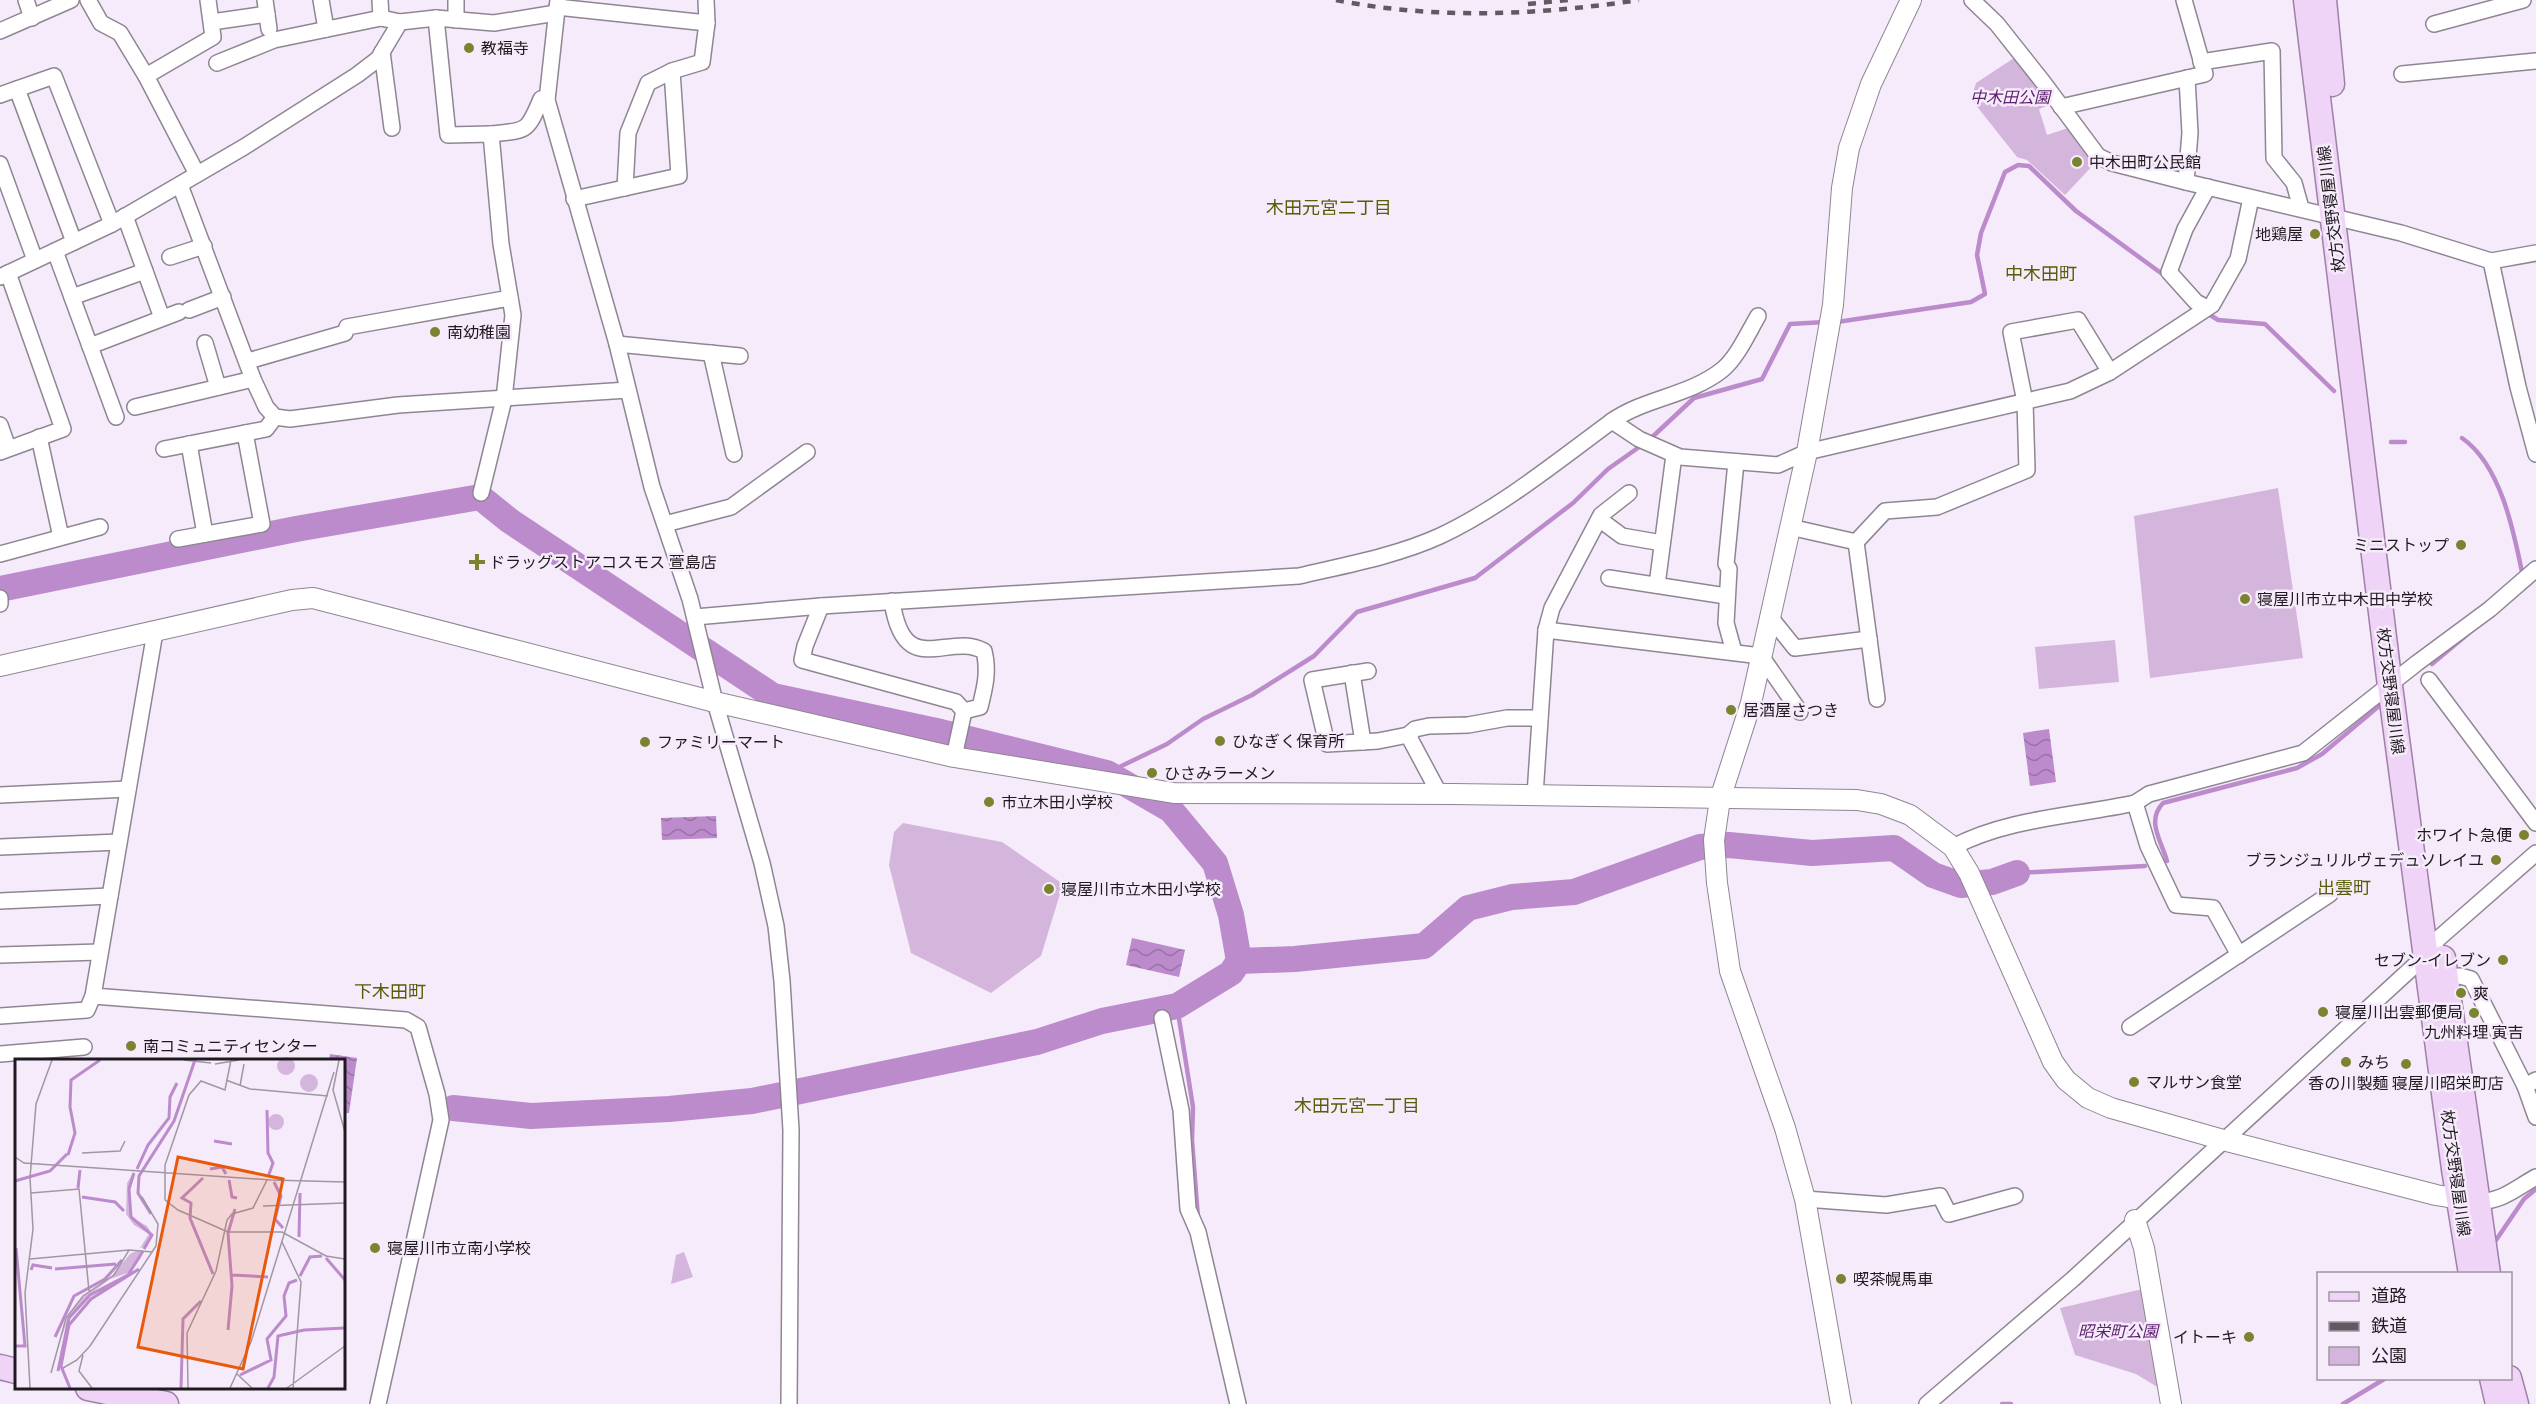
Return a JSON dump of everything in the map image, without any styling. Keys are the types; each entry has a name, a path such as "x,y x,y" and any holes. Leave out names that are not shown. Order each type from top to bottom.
{"main road":[{"name":"枚方交野寝屋川線","path":"2306,0 2339,218 2468,1200 2483,1247 2476,1272"},
{"name":"枚方交野寝屋川線","path":"2324,0 2339,218"},
{"name":"枚方交野寝屋川線","path":"2433,947 2446,978 2476,1272"},
{"path":"0,1367 15,1371"},
{"path":"2492,1380 2498,1404"},
{"path":"2510,1380 2516,1404"},
{"path":"91,1389 132,1401 166,1404"}],"street":[{"path":"26,0 32,18"},
{"path":"0,31 71,0"},
{"path":"88,0 101,24 120,33 146,76 196,174"},
{"path":"146,76 213,37 208,0"},
{"path":"321,0 326,29"},
{"path":"380,0 381,18"},
{"path":"456,0 456,20"},
{"path":"625,188 628,133 648,83 672,71 702,62 707,23 706,0"},
{"path":"1841,1404 1805,1199 1785,1128 1730,971 1717,883 1715,848 1720,799 1751,703 1807,452 1830,322 1842,189 1849,148 1871,84 1911,0"},
{"path":"1972,0 1997,24 2098,156 2112,163 2401,233 2491,261 2536,253"},
{"path":"2061,107 2205,74 2184,0"},
{"path":"2434,24 2523,0"},
{"path":"217,63 274,40 381,18 399,22 436,18 494,23 557,7 707,23"},
{"path":"557,7 547,100 617,344 652,487 695,617 715,702 762,863 776,926 789,1094 789,1404"},
{"path":"212,22 267,14"},
{"path":"436,18 448,135 521,131 531,124 541,99 547,100"},
{"path":"0,425 4,450 63,429 4,275 118,220 180,185 357,75 378,59 399,22"},
{"path":"382,51 392,128"},
{"path":"2201,62 2272,51 2274,158 2294,183 2301,208"},
{"path":"2402,74 2536,61"},
{"path":"574,199 679,176 672,71"},
{"path":"0,95 54,76 118,220 145,271 162,318"},
{"path":"2186,182 2190,133 2187,78"},
{"path":"17,89 74,242"},
{"path":"481,493 504,399 513,315 501,244 491,134"},
{"path":"0,164 35,261"},
{"path":"180,185 253,379 266,407 275,417 290,419 398,405 628,390"},
{"path":"2204,310 2169,272 2185,229 2208,188"},
{"path":"1612,421 1646,442 1680,457 1778,465 1807,452 2070,391 2110,372 2204,310 2226,283 2238,259 2251,198"},
{"path":"170,257 204,246"},
{"path":"55,251 116,417"},
{"path":"2491,261 2518,387 2532,423 2536,454"},
{"path":"72,297 145,271"},
{"path":"90,346 223,297"},
{"path":"248,361 345,333 347,327 510,297"},
{"path":"695,617 892,601 1299,576 1376,558 1440,536 1512,494 1622,414 1680,393 1723,370 1758,316"},
{"path":"1856,542 1885,511 1937,507 2026,470 2025,402 2011,332 2078,320 2110,372"},
{"path":"205,343 218,387"},
{"path":"617,344 740,356"},
{"path":"711,353 734,454"},
{"path":"135,406 253,379"},
{"path":"164,449 266,429 275,417"},
{"path":"178,539 262,524 245,434"},
{"path":"39,437 61,537"},
{"path":"189,444 205,534"},
{"path":"665,524 731,507 807,452"},
{"path":"1656,585 1674,455"},
{"path":"1734,652 1726,622 1729,569 1726,564 1736,462"},
{"path":"1535,795 1546,630 1552,608 1599,519 1629,493"},
{"path":"1599,519 1622,536 1662,543"},
{"path":"0,554 100,527"},
{"path":"1790,527 1856,542"},
{"path":"1856,542 1877,699"},
{"path":"1953,847 1975,836 2021,824 2135,803 2149,794 2303,753 2490,609 2536,569"},
{"path":"1609,578 1726,596"},
{"path":"0,598 0,604"},
{"path":"0,666 292,600 313,598 715,702 954,757 1174,793 1834,799 1881,804 1910,815 1953,847 1970,874 2053,1062 2066,1080 2088,1098 2111,1108 2226,1141 2468,1200 2490,1203 2503,1198 2536,1178"},
{"path":"892,601 895,621 907,640 920,649 936,650 968,646 984,651 987,664 986,684 980,707 964,711"},
{"path":"821,606 805,646 802,660 956,702 964,711"},
{"path":"1770,616 1796,648 1869,639"},
{"path":"1546,630 1761,656 1800,712"},
{"path":"0,1016 87,1010 93,996 154,632"},
{"path":"1363,742 1360,672 1312,680 1327,744 1363,742 1408,735 1414,729 1429,726 1468,725 1508,718 1540,718"},
{"path":"2429,680 2536,824"},
{"path":"954,757 964,711"},
{"path":"1408,735 1439,794"},
{"path":"0,795 128,789"},
{"path":"2135,803 2160,875 2176,905 2213,908 2239,956"},
{"path":"0,847 119,842"},
{"path":"1927,1404 2073,1279 2135,1220 2226,1141 2536,853"},
{"path":"2130,1027 2330,894"},
{"path":"0,901 110,896"},
{"path":"0,955 100,951"},
{"path":"2446,978 2460,976 2471,979 2530,1083 2536,1117"},
{"path":"93,996 406,1020 418,1028 437,1094 441,1120 378,1404"},
{"path":"1162,1017 1181,1110 1188,1209 1198,1232 1238,1404"},
{"path":"0,1054 84,1047"},
{"path":"1805,1199 1886,1205 1940,1196 1948,1214 2015,1196"},
{"path":"2135,1220 2144,1248 2171,1404"}],"green space":[{"name":"中木田公園","path":"2017,56 2054,103 2039,109 2047,135 2071,127 2097,161 2065,195 2027,160 2017,157 1971,99 1976,83"},
{"path":"2278,488 2303,658 2150,678 2134,516"},
{"path":"2115,640 2119,682 2039,689 2035,647"},
{"path":"903,823 1002,842 1063,884 1041,956 991,993 911,953 889,865 894,832"},
{"path":"684,1252 693,1277 671,1284 676,1255"},
{"name":"昭栄町公園","path":"2147,1288 2164,1391 2136,1374 2075,1355 2060,1308"}],"water":[{"path":"2049,729 2056,782 2030,786 2023,733"},
{"path":"716,816 717,838 662,840 661,818"},
{"path":"1132,938 1185,950 1179,977 1126,965"},
{"path":"330,1054 357,1058 349,1113 345,1113 345,1059 329,1059"}],"waterway":[{"path":"1837,322 1971,302 1985,294 1977,255 1981,233 2005,172 2018,165 2029,166 2076,211 2165,276"},
{"path":"2207,313 2218,320 2265,324 2334,391"},
{"path":"1649,440 1694,398 1762,379 1790,324 1825,322"},
{"path":"2462,438 2487,465 2496,482 2510,520 2523,577"},
{"path":"2391,442 2405,442"},
{"path":"1107,773 1167,744 1203,719 1252,695 1314,656 1357,612 1475,578 1573,503 1608,469 1642,445"},
{"path":"0,589 296,529 480,497 510,521 773,696 941,732 1107,773 1171,810 1215,863 1231,915 1239,961"},
{"path":"2432,664 2469,633"},
{"path":"2167,861 2155,824 2158,810 2163,803 2297,768 2322,754 2379,706"},
{"path":"453,1108 531,1116 669,1109 752,1101 1037,1042 1102,1021 1177,1006 1231,973 1239,961 1295,959 1424,946 1468,908 1512,897 1574,892 1700,847 1729,845 1812,853 1894,848 1933,875 1961,885 1992,882 2017,873"},
{"path":"2017,873 2145,866"},
{"path":"1177,1006 1193,1107 1192,1140 1198,1218"},
{"path":"2492,1246 2524,1199 2536,1189"},
{"path":"2343,1404 2383,1380"},
{"path":"2002,1404 2011,1404"}],"railway":[{"path":"1336,0 1411,11 1449,13 1526,12 1639,0"},
{"path":"1528,4 1568,0"}],"place":[{"name":"教福寺","path":"469,48"},
{"name":"中木田町公民館","path":"2077,162"},
{"name":"地鶏屋","path":"2315,234"},
{"name":"南幼稚園","path":"435,332"},
{"name":"ミニストップ","path":"2461,545"},
{"name":"ドラッグストアコスモス 萱島店","path":"477,562"},
{"name":"寝屋川市立中木田中学校","path":"2245,599"},
{"name":"居酒屋さつき","path":"1731,710"},
{"name":"ひなぎく保育所","path":"1220,741"},
{"name":"ファミリーマート","path":"645,742"},
{"name":"ひさみラーメン","path":"1152,773"},
{"name":"市立木田小学校","path":"989,802"},
{"name":"ホワイト急便","path":"2524,835"},
{"name":"ブランジュリルヴェデュソレイユ","path":"2496,860"},
{"name":"寝屋川市立木田小学校","path":"1049,889"},
{"name":"セブン-イレブン","path":"2503,960"},
{"name":"爽","path":"2461,993"},
{"name":"寝屋川出雲郵便局","path":"2323,1012"},
{"name":"九州料理 寅吉","path":"2474,1013"},
{"name":"南コミュニティセンター","path":"131,1046"},
{"name":"みち","path":"2346,1062"},
{"name":"香の川製麺 寝屋川昭栄町店","path":"2406,1064"},
{"name":"マルサン食堂","path":"2134,1082"},
{"name":"寝屋川市立南小学校","path":"375,1248"},
{"name":"喫茶幌馬車","path":"1841,1279"},
{"name":"イトーキ","path":"2249,1337"}],"district":[{"name":"木田元宮二丁目","path":"1329,207"},
{"name":"中木田町","path":"2041,273"},
{"name":"出雲町","path":"2344,887"},
{"name":"下木田町","path":"390,991"},
{"name":"木田元宮一丁目","path":"1357,1105"}]}
